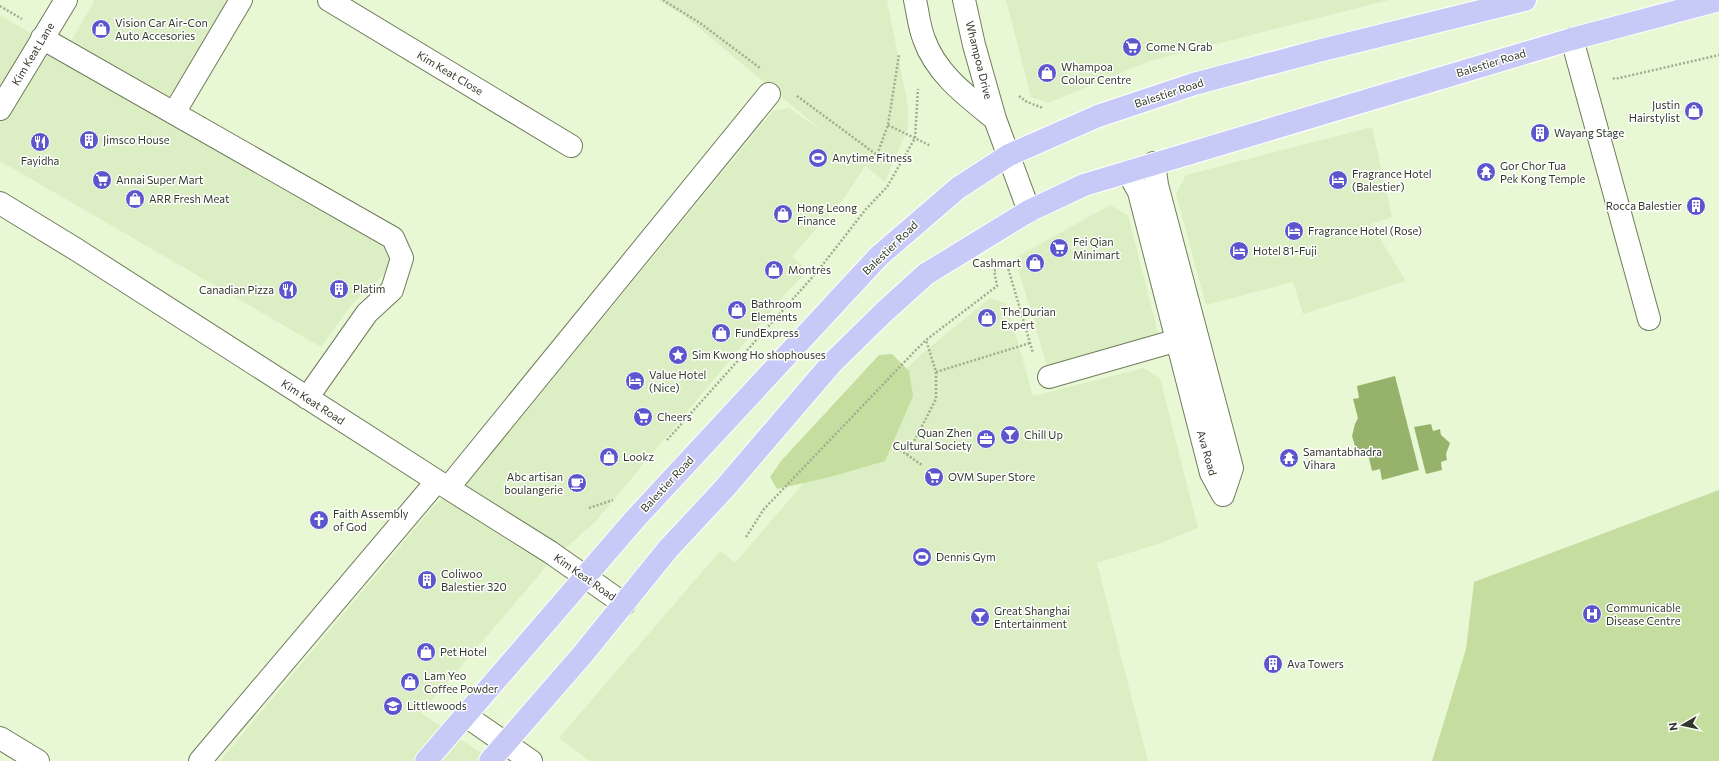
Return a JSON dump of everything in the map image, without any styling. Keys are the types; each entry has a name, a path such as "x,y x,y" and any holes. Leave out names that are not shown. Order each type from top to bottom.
{"main road":[{"name":"Balestier Road","path":"490,761 583,654 668,549 724,489 831,364 884,312 926,274 1029,211 1084,185 1572,38 1719,0"},
{"name":"Balestier Road","path":"426,761 635,519 879,256 958,188 1009,155 1098,116 1194,84 1518,1"}],"street":[{"name":"Kim Keat Lane","path":"0,109 66,0"},
{"path":"174,112 241,0"},
{"name":"Kim Keat Close","path":"329,0 571,146"},
{"name":"Whampoa Drive","path":"915,0 924,40 938,65 948,79 995,120"},
{"name":"Whampoa Drive","path":"964,0 974,45 995,120 1029,211"},
{"path":"42,38 393,238 402,258 392,290 367,313 307,398"},
{"path":"1572,38 1649,319"},
{"path":"200,761 442,485 773,88"},
{"name":"Ava Road","path":"1128,172 1139,192 1211,473 1222,495 1232,468 1157,185 1154,163"},
{"name":"Kim Keat Road","path":"0,203 70,245 442,485 550,552 624,604"},
{"path":"1049,377 1178,340"},
{"path":"466,716 504,744 531,761"},
{"path":"0,738 38,761"}],"path":[{"path":"663,0 700,23 773,88 877,155 888,125 900,50"},
{"path":"1609,76 1615,79 1719,55"},
{"path":"888,125 931,146"},
{"path":"666,441 817,272 866,209 887,187 915,138"},
{"path":"746,537 764,509 926,340 997,286 994,271 1006,261 1040,380 1049,377"},
{"path":"907,455 936,399 936,372 926,340"},
{"path":"936,372 1030,343"},
{"path":"900,450 922,465"},
{"path":"588,508 614,499"}],"shaded area":[{"path":"95,0 229,0 160,112 393,253 393,266 352,304 321,347 0,161 0,15 64,53"},
{"path":"658,0 887,0 908,106 908,128 885,182 865,166 845,197 792,256 808,271 786,293 596,521 551,561 421,713 493,761 220,761 434,506 495,449 773,111 789,108 825,133 686,17"},
{"path":"1006,0 1389,0 1150,61 1048,103 1031,97"},
{"path":"1372,127 1392,217 1371,224 1406,281 1303,314 1293,282 1206,305 1176,194 1186,175"},
{"path":"1110,205 1128,215 1160,341 1048,370 1015,258"},
{"path":"990,298 1007,304 1033,396 1144,368 1160,378 1198,528 1161,543 1097,563 1148,761 590,761 559,738 720,551 735,563 849,430 893,382 923,353"},
{"path":"892,354 909,371 913,396 885,461 830,477 777,489 770,477 781,461 879,355"},
{"path":"1395,376 1419,470 1382,480 1380,469 1372,471 1369,458 1355,446 1352,436 1358,418 1353,399 1359,398 1357,386"},
{"path":"1431,424 1433,431 1440,429 1441,435 1450,443 1446,454 1447,460 1441,462 1442,470 1426,474 1414,427"},
{"name":"Communicable Disease Centre","path":"1719,490 1719,761 1432,761 1466,649 1474,582"}],"place":[{"name":"Vision Car Air-Con Auto Accesories","path":"101,29"},
{"name":"Come N Grab","path":"1132,47"},
{"name":"Whampoa Colour Centre","path":"1047,73"},
{"name":"Justin Hairstylist","path":"1694,111"},
{"name":"Wayang Stage","path":"1540,133"},
{"name":"Jimsco House","path":"89,140"},
{"name":"Fayidha","path":"40,142"},
{"name":"Anytime Fitness","path":"818,158"},
{"name":"Gor Chor Tua Pek Kong Temple","path":"1486,172"},
{"name":"Annai Super Mart","path":"102,180"},
{"name":"Fragrance Hotel (Balestier)","path":"1338,180"},
{"name":"ARR Fresh Meat","path":"135,199"},
{"name":"Rocca Balestier","path":"1696,206"},
{"name":"Hong Leong Finance","path":"783,214"},
{"name":"Fragrance Hotel (Rose)","path":"1294,231"},
{"name":"Fei Qian Minimart","path":"1059,248"},
{"name":"Hotel 81-Fuji","path":"1239,251"},
{"name":"Cashmart","path":"1035,263"},
{"name":"Montres","path":"774,270"},
{"name":"Platim","path":"339,289"},
{"name":"Canadian Pizza","path":"288,290"},
{"name":"Bathroom Elements","path":"737,310"},
{"name":"The Durian Expert","path":"987,318"},
{"name":"FundExpress","path":"721,333"},
{"name":"Sim Kwong Ho shophouses","path":"678,355"},
{"name":"Value Hotel (Nice)","path":"635,381"},
{"name":"Cheers","path":"643,417"},
{"name":"Chill Up","path":"1010,435"},
{"name":"Quan Zhen Cultural Society","path":"986,439"},
{"name":"Lookz","path":"609,457"},
{"name":"Samantabhadra Vihara","path":"1289,458"},
{"name":"OVM Super Store","path":"934,477"},
{"name":"Abc artisan boulangerie","path":"577,483"},
{"name":"Faith Assembly of God","path":"319,520"},
{"name":"Dennis Gym","path":"922,557"},
{"name":"Coliwoo Balestier 320","path":"427,580"},
{"name":"Communicable Disease Centre","path":"1592,614"},
{"name":"Great Shanghai Entertainment","path":"980,617"},
{"name":"Pet Hotel","path":"426,652"},
{"name":"Ava Towers","path":"1273,664"},
{"name":"Lam Yeo Coffee Powder","path":"410,682"},
{"name":"Littlewoods","path":"393,706"}]}
